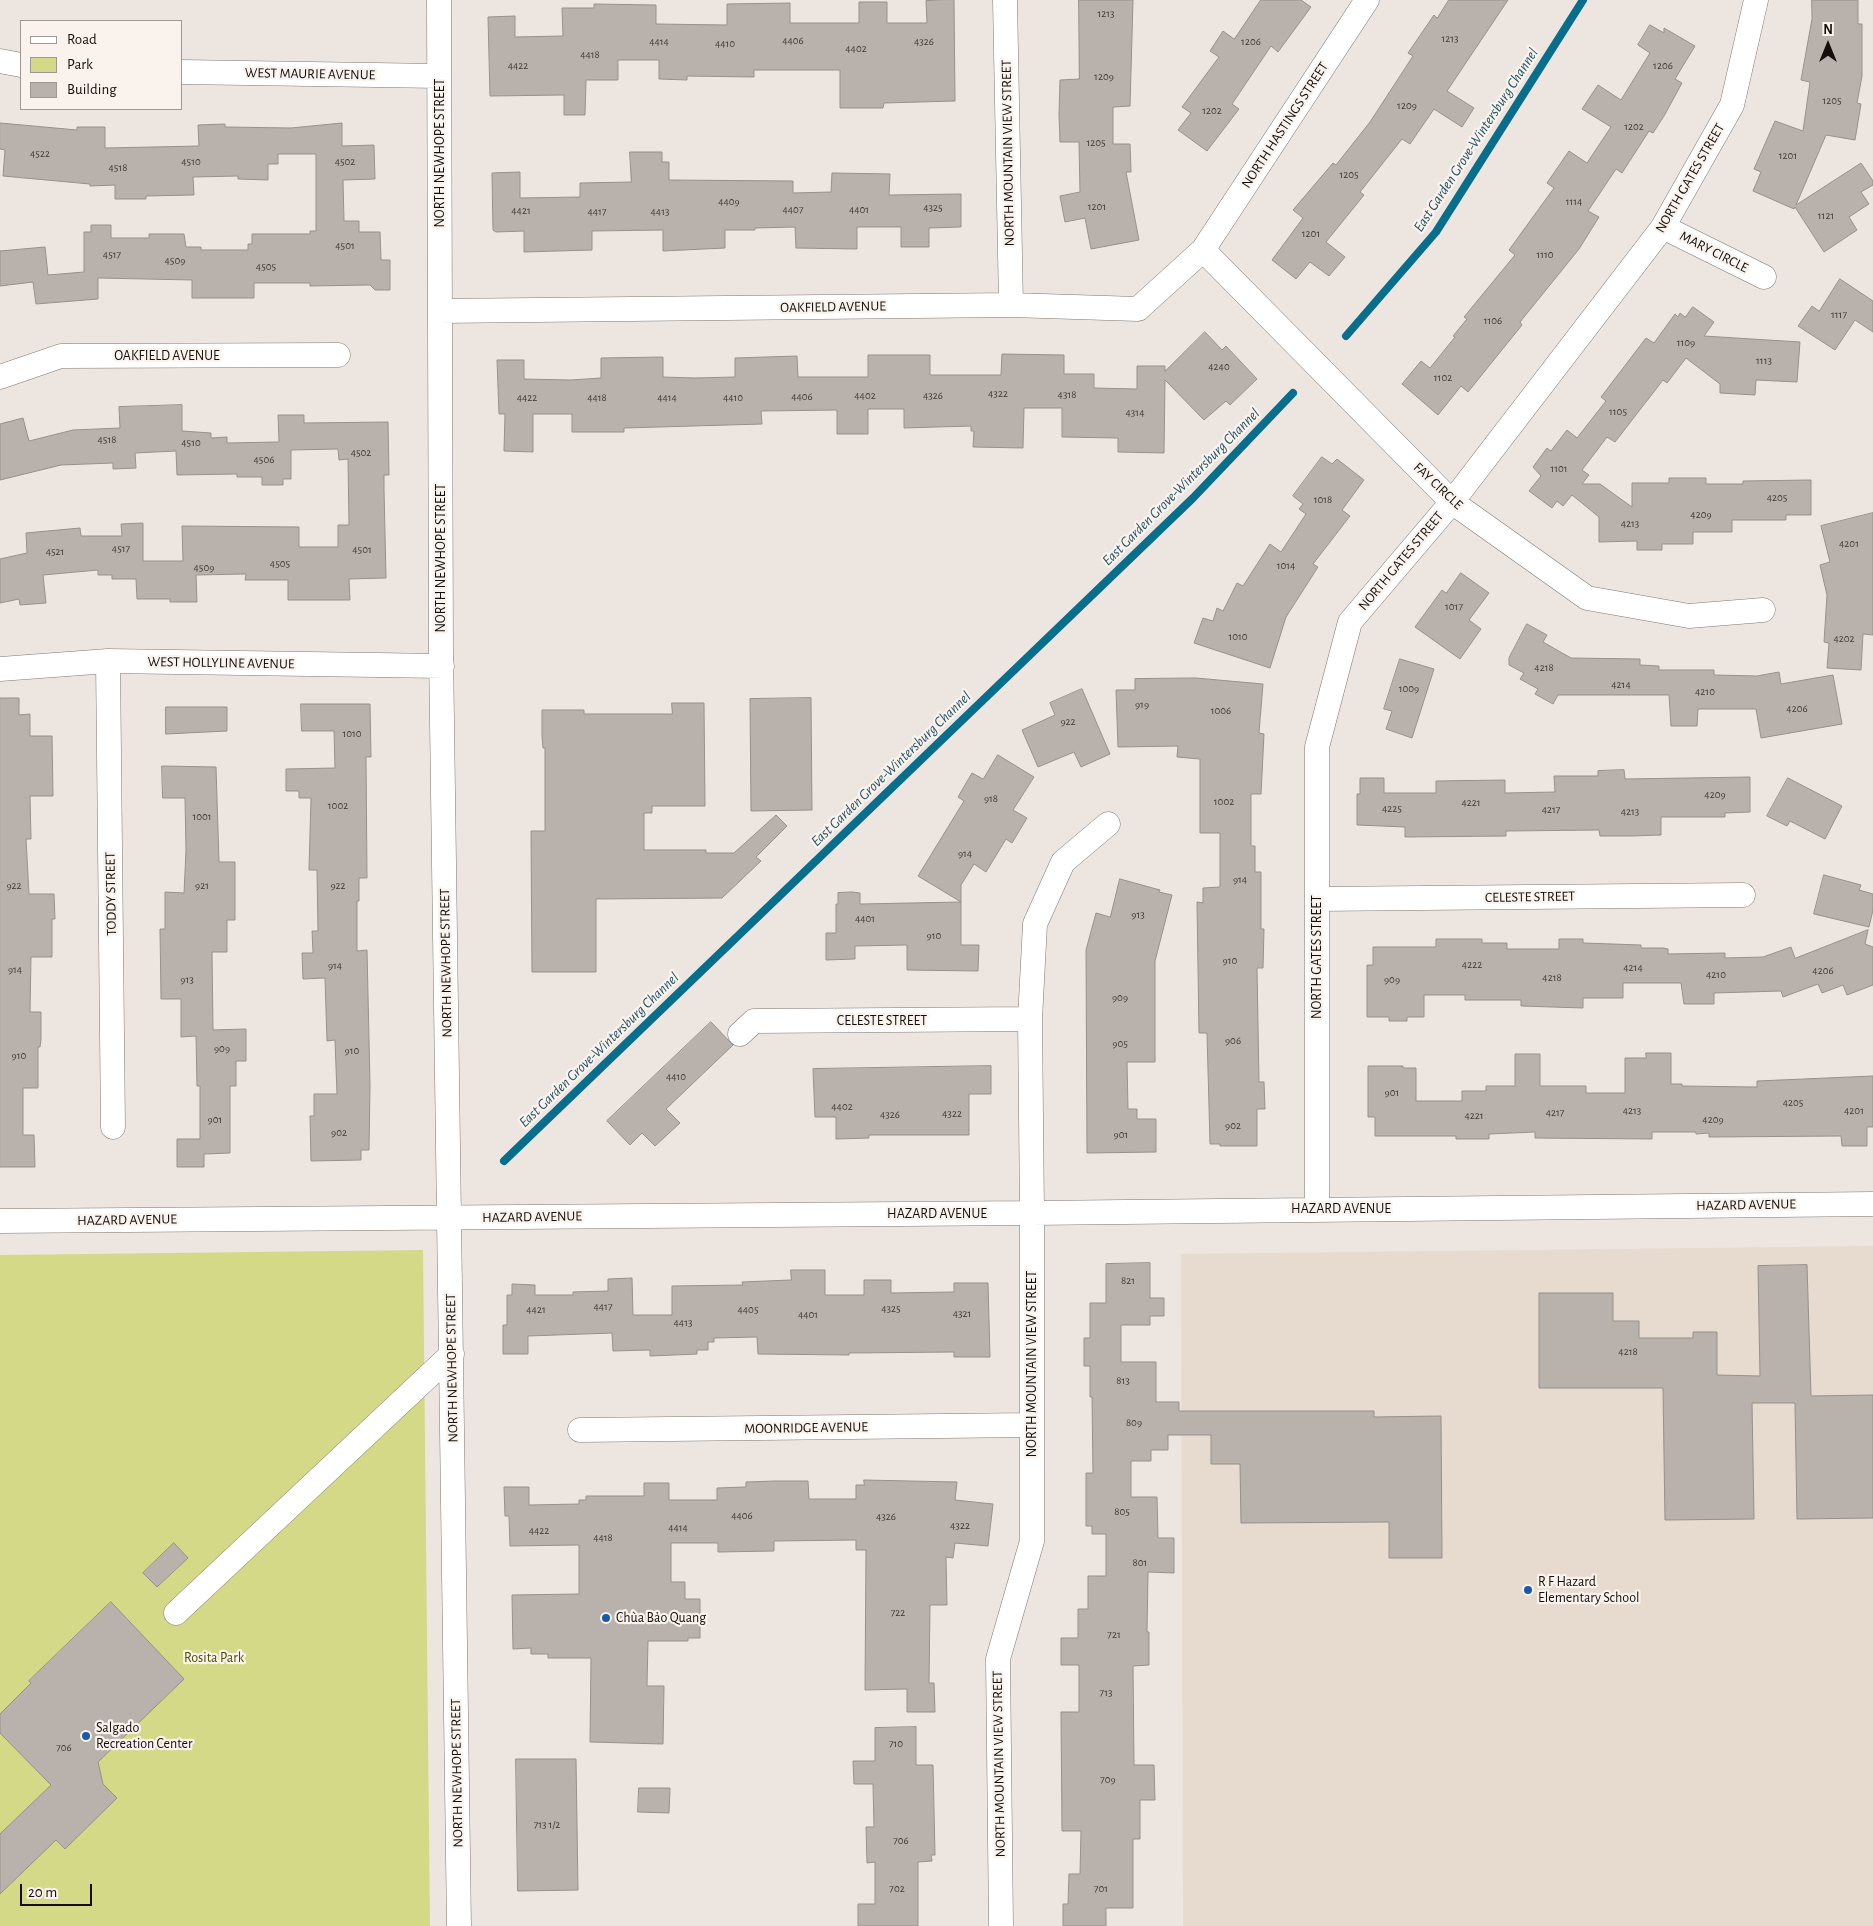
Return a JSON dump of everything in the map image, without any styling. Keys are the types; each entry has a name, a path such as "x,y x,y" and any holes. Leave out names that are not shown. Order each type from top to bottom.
{"street":[{"name":"NORTH NEWHOPE STREET","path":"439,0 442,666 459,1926"},
{"name":"NORTH MOUNTAIN VIEW STREET","path":"1005,0 1011,305"},
{"name":"NORTH HASTINGS STREET","path":"1203,250 1367,0"},
{"name":"NORTH GATES STREET","path":"1317,1209 1317,747 1350,622 1452,502 1663,227 1732,105 1756,0"},
{"path":"0,61 20,65"},
{"name":"WEST MAURIE AVENUE","path":"182,72 439,76"},
{"name":"MARY CIRCLE","path":"1663,227 1764,277"},
{"name":"OAKFIELD AVENUE","path":"440,311 1011,305 1138,309 1203,250"},
{"name":"FAY CIRCLE","path":"1203,250 1452,502 1587,598 1689,616 1763,610"},
{"name":"OAKFIELD AVENUE","path":"0,377 61,356 338,355"},
{"name":"WEST HOLLYLINE AVENUE","path":"0,669 108,661 442,666"},
{"name":"TODDY STREET","path":"108,661 113,1127"},
{"name":"NORTH MOUNTAIN VIEW STREET","path":"1001,1926 998,1658 1032,1541 1030,1019 1035,924 1063,862 1108,824"},
{"name":"CELESTE STREET","path":"1317,899 1743,895"},
{"name":"CELESTE STREET","path":"740,1034 754,1021 1030,1019"},
{"name":"HAZARD AVENUE","path":"0,1221 1873,1204"},
{"path":"176,1613 452,1354"},
{"name":"MOONRIDGE AVENUE","path":"580,1430 1032,1425"}],"shaded area":[{"name":"R F Hazard Elementary School","path":"1873,1246 1873,1926 1183,1926 1181,1254"}],"green space":[{"name":"Rosita Park","path":"423,1250 430,1926 0,1926 0,1255"}],"building":[{"path":"954,0 955,101 884,103 883,108 840,108 840,70 754,70 754,77 687,76 687,80 659,79 659,60 618,60 618,80 586,80 585,115 564,115 564,95 490,96 488,17 515,16 515,37 563,36 562,8 594,8 594,4 656,5 656,24 727,25 727,4 790,3 790,23 859,23 859,2 887,2 887,23 927,23 926,1"},
{"path":"1079,0 1133,0 1130,106 1113,107 1113,144 1130,144 1131,172 1126,172 1139,240 1091,249 1085,218 1065,222 1060,196 1080,192 1079,142 1060,142 1059,115 1060,80 1079,79"},
{"path":"1261,0 1301,0 1311,7 1278,52 1271,46 1232,104 1239,109 1207,151 1178,130 1191,113 1182,107 1219,57 1210,51 1223,31 1234,39"},
{"path":"1449,0 1508,0 1447,91 1474,108 1462,127 1434,109 1410,144 1402,139 1360,192 1364,195 1326,242 1345,257 1329,276 1310,262 1296,279 1272,260 1303,218 1293,210 1333,163 1336,165 1370,122 1413,56 1408,53 1434,15 1437,18"},
{"path":"1812,0 1858,0 1858,24 1862,24 1862,76 1857,103 1861,104 1855,140 1826,135 1796,205 1861,163 1873,181 1873,185 1861,192 1869,204 1849,217 1857,230 1824,252 1795,207 1794,209 1753,191 1761,172 1754,169 1775,121 1803,131 1810,82 1801,80 1812,19"},
{"path":"1650,25 1664,33 1664,28 1695,46 1675,79 1682,83 1653,133 1649,131 1622,173 1616,169 1588,211 1599,217 1579,249 1520,322 1522,325 1468,392 1461,386 1438,415 1402,384 1421,361 1430,368 1455,337 1453,336 1467,319 1464,317 1515,255 1509,250 1554,188 1547,183 1569,151 1587,163 1611,127 1582,109 1598,85 1621,100 1650,53 1638,45"},
{"path":"0,123 77,130 77,127 105,127 105,148 199,146 198,125 225,124 225,127 291,128 342,123 342,146 374,145 375,179 343,180 344,221 359,221 359,232 380,232 381,260 390,260 390,290 375,290 370,285 310,286 310,283 254,283 254,298 192,298 192,280 98,278 98,299 36,304 33,282 0,286 0,251 45,247 48,275 84,272 84,232 91,232 91,225 111,225 111,238 149,238 149,234 184,234 186,247 201,247 201,250 248,250 248,244 252,244 252,234 310,234 310,231 316,231 316,154 278,154 278,164 268,164 268,180 238,179 238,176 193,177 194,195 146,196 146,199 115,199 115,185 90,186 90,184 3,176 5,150 0,149"},
{"path":"630,152 662,152 662,162 669,162 669,180 793,181 793,193 831,192 832,173 890,174 889,195 961,194 961,227 929,228 929,247 901,247 901,227 857,227 857,249 796,248 795,227 725,230 725,248 663,251 663,230 592,231 592,250 524,252 524,231 496,232 493,230 492,173 520,172 520,198 580,197 580,183 631,182"},
{"path":"1840,279 1873,301 1873,332 1855,320 1835,350 1798,326 1812,306 1819,311"},
{"path":"1693,307 1714,322 1704,336 1800,342 1797,382 1756,380 1755,395 1720,393 1720,384 1686,358 1667,383 1663,380 1615,442 1607,437 1582,470 1589,475 1582,484 1600,484 1632,507 1632,483 1669,483 1669,478 1706,478 1706,484 1743,484 1743,481 1811,480 1811,515 1786,515 1786,520 1732,520 1732,532 1693,532 1693,544 1662,544 1662,550 1637,550 1637,541 1599,542 1599,517 1572,495 1563,506 1557,501 1552,508 1529,491 1541,476 1533,467 1547,448 1551,451 1567,430 1577,438 1606,401 1601,397 1646,338 1654,343 1675,314 1678,317 1680,313 1685,317"},
{"path":"1205,332 1222,350 1226,346 1257,379 1230,405 1226,401 1204,420 1165,380 1164,453 1118,452 1118,438 1062,437 1062,408 1024,408 1023,448 973,447 974,431 971,431 971,426 904,428 904,409 868,409 868,434 837,434 837,410 761,411 762,424 624,428 624,432 572,432 572,414 533,414 533,452 504,451 505,414 499,414 497,360 524,360 524,379 571,380 601,378 601,358 663,357 663,377 695,378 735,377 735,358 797,356 798,377 868,377 868,355 930,355 930,375 1001,375 1002,354 1064,355 1064,374 1094,374 1094,388 1137,389 1137,366 1165,366 1165,371"},
{"path":"182,405 182,431 211,433 211,438 227,437 227,443 279,442 278,415 304,415 304,423 388,422 389,475 384,475 386,578 349,579 350,600 288,600 288,580 245,580 246,574 196,575 197,602 170,602 170,599 137,599 136,579 112,579 112,575 98,575 98,570 43,575 46,603 20,605 19,599 0,603 0,559 27,553 26,533 80,528 81,536 122,536 121,524 143,523 143,561 183,561 182,526 299,527 299,547 338,547 338,525 349,525 348,459 339,460 338,449 291,450 291,479 283,479 283,485 262,485 262,477 237,477 237,474 177,475 176,451 135,453 136,468 113,469 113,463 61,465 0,480 0,424 23,418 29,441 73,430 120,428 119,407"},
{"path":"1322,457 1332,464 1337,459 1364,480 1342,510 1350,516 1313,564 1318,567 1286,617 1270,668 1194,643 1203,618 1213,621 1217,608 1223,611 1237,583 1243,586 1270,544 1281,552 1306,514 1299,509 1303,504 1293,496"},
{"path":"1873,513 1873,635 1863,634 1861,670 1827,668 1829,643 1824,642 1827,595 1820,565 1830,562 1821,526"},
{"path":"1461,573 1489,593 1469,620 1481,629 1460,659 1415,627 1442,590 1446,593"},
{"path":"1527,624 1547,635 1543,642 1571,658 1640,659 1640,665 1659,666 1659,670 1714,670 1714,675 1757,676 1779,672 1781,684 1833,675 1842,724 1761,738 1756,709 1698,709 1697,726 1671,726 1669,695 1558,695 1553,704 1535,694 1538,689 1520,679 1524,673 1509,665 1509,658"},
{"path":"1400,659 1434,669 1412,738 1386,729 1392,711 1384,709"},
{"path":"1196,678 1263,684 1259,733 1264,734 1261,794 1251,794 1251,846 1255,846 1255,872 1261,872 1261,929 1264,929 1263,968 1257,968 1259,1082 1264,1082 1265,1109 1257,1109 1257,1146 1220,1146 1220,1144 1210,1144 1207,1033 1199,1033 1197,902 1203,903 1203,888 1220,887 1220,833 1200,833 1200,759 1177,757 1178,746 1118,747 1116,690 1135,690 1135,679"},
{"path":"1082,689 1110,754 1081,767 1074,752 1038,767 1022,730 1055,715 1050,703"},
{"path":"0,698 19,698 19,715 30,714 30,736 52,736 53,796 30,796 31,839 26,839 29,894 54,894 55,919 52,919 52,957 31,957 30,1012 41,1012 41,1039 40,1047 38,1047 38,1088 23,1088 23,1135 34,1135 35,1167 0,1167"},
{"path":"811,698 812,810 751,811 750,699"},
{"path":"672,703 704,703 705,806 652,806 652,813 644,813 644,850 706,850 706,853 734,853 776,815 787,826 756,857 761,861 722,898 596,899 596,972 532,972 531,831 545,831 545,748 543,748 542,736 542,710 584,710 584,714 672,714"},
{"path":"301,704 370,704 371,757 366,757 367,878 359,878 359,901 357,901 357,951 367,950 370,1085 369,1150 361,1150 361,1160 311,1161 310,1116 314,1116 314,1094 337,1094 335,1040 327,1041 325,978 303,979 302,953 313,953 312,931 318,931 317,870 309,870 311,798 299,798 299,791 286,791 286,769 335,768 334,731 302,731"},
{"path":"166,707 227,707 227,731 166,734"},
{"path":"998,755 1034,777 1013,810 1027,818 1012,843 1006,839 986,872 974,864 961,885 961,902 918,876 964,801 958,797 972,773 983,779"},
{"path":"162,766 216,767 219,862 235,862 235,920 227,920 227,952 212,952 213,1030 246,1029 246,1061 236,1061 236,1086 230,1086 230,1153 204,1154 204,1167 177,1167 177,1139 200,1139 200,1086 197,1086 196,1036 181,1037 181,999 161,999 160,929 165,929 165,892 184,893 186,851 185,798 163,798"},
{"path":"1624,770 1625,779 1750,777 1750,812 1725,813 1725,817 1661,817 1661,835 1632,836 1600,836 1599,830 1506,831 1506,836 1405,837 1405,827 1357,825 1357,794 1360,794 1360,778 1384,778 1384,793 1436,793 1436,781 1505,780 1505,793 1555,792 1554,776 1598,776 1598,771"},
{"path":"1788,778 1842,806 1825,839 1790,821 1787,826 1767,816"},
{"path":"1824,875 1861,885 1859,890 1873,894 1873,910 1869,927 1814,914"},
{"path":"1120,879 1172,895 1155,961 1155,1062 1127,1062 1128,1109 1137,1109 1137,1119 1156,1119 1156,1152 1087,1153 1086,950 1096,913 1110,917"},
{"path":"838,893 860,893 860,904 961,902 961,945 979,945 978,971 907,970 907,945 855,946 855,959 826,960 826,933 836,933"},
{"path":"1868,930 1865,944 1873,947 1873,985 1847,995 1843,985 1822,993 1818,984 1783,997 1781,991 1714,993 1714,1004 1684,1004 1681,983 1623,983 1623,998 1583,998 1583,1008 1521,1006 1521,1000 1465,1000 1465,995 1424,995 1424,1017 1407,1017 1407,1021 1389,1021 1389,1017 1367,1017 1367,965 1373,965 1373,947 1436,947 1436,939 1482,939 1482,943 1507,943 1507,949 1559,949 1559,939 1583,939 1583,943 1641,945 1641,948 1663,948 1668,949 1668,954 1725,953 1725,958 1763,957 1791,947 1795,958"},
{"path":"711,1022 733,1045 666,1109 680,1123 655,1146 642,1133 630,1145 607,1121"},
{"path":"1646,1053 1671,1053 1671,1084 1682,1084 1682,1086 1757,1087 1757,1081 1873,1076 1873,1127 1867,1127 1867,1146 1842,1146 1841,1136 1709,1137 1709,1133 1696,1134 1696,1132 1652,1132 1652,1139 1535,1138 1535,1132 1489,1134 1489,1139 1456,1139 1456,1136 1375,1136 1375,1117 1368,1117 1368,1066 1416,1068 1416,1101 1462,1101 1462,1091 1486,1091 1486,1086 1515,1086 1515,1054 1540,1054 1540,1086 1586,1086 1586,1093 1625,1093 1625,1058 1646,1058"},
{"path":"991,1066 991,1094 969,1094 969,1135 869,1135 869,1138 836,1139 836,1117 815,1117 813,1069"},
{"path":"1150,1263 1150,1298 1164,1298 1164,1316 1150,1316 1150,1325 1121,1325 1121,1362 1156,1362 1156,1402 1179,1402 1179,1411 1374,1411 1374,1417 1441,1416 1442,1558 1389,1558 1389,1522 1241,1523 1240,1464 1211,1464 1211,1435 1168,1435 1168,1450 1151,1450 1151,1461 1131,1461 1131,1497 1157,1497 1158,1538 1174,1538 1174,1573 1148,1572 1147,1632 1149,1632 1149,1665 1133,1666 1134,1765 1154,1765 1155,1800 1140,1800 1140,1839 1133,1839 1133,1908 1106,1908 1106,1926 1063,1926 1063,1904 1068,1904 1069,1874 1080,1874 1081,1831 1062,1831 1061,1712 1079,1712 1079,1665 1061,1665 1061,1638 1078,1638 1078,1609 1088,1609 1088,1576 1106,1576 1106,1534 1092,1534 1092,1526 1086,1526 1086,1473 1093,1473 1090,1366 1084,1366 1084,1338 1090,1338 1090,1303 1106,1303 1106,1264"},
{"path":"1807,1265 1811,1396 1873,1395 1873,1518 1797,1519 1795,1403 1752,1403 1754,1519 1665,1520 1663,1388 1539,1388 1539,1293 1613,1293 1613,1321 1639,1321 1639,1338 1693,1338 1693,1332 1717,1332 1717,1375 1760,1376 1758,1266"},
{"path":"791,1270 825,1270 825,1295 864,1295 864,1280 891,1280 891,1293 954,1292 954,1283 988,1283 990,1357 954,1357 954,1352 849,1353 849,1355 758,1354 757,1337 714,1338 714,1342 708,1342 708,1350 697,1350 697,1354 650,1356 650,1350 613,1351 612,1333 528,1336 528,1354 503,1354 503,1325 507,1325 507,1295 512,1295 512,1284 535,1285 535,1295 573,1295 573,1292 608,1291 608,1279 632,1278 633,1315 672,1315 672,1286 743,1285 742,1282 791,1280"},
{"path":"864,1480 957,1482 955,1500 993,1504 988,1546 955,1543 953,1558 946,1557 947,1605 930,1605 929,1683 934,1683 935,1712 907,1712 907,1689 865,1690 866,1550 856,1550 856,1540 774,1541 774,1551 718,1552 718,1543 671,1543 671,1582 685,1582 685,1599 700,1599 700,1638 688,1638 688,1641 648,1641 647,1686 664,1686 663,1744 590,1742 591,1658 548,1658 548,1654 531,1654 531,1648 513,1649 512,1595 579,1594 579,1545 510,1546 509,1516 505,1516 504,1487 529,1487 529,1505 579,1504 579,1500 586,1500 586,1496 644,1496 644,1483 669,1483 669,1500 717,1500 717,1488 746,1487 746,1482 775,1481 808,1481 809,1499 856,1499 856,1485 864,1485"},
{"path":"174,1543 188,1558 157,1587 143,1573"},
{"path":"111,1602 184,1679 98,1762 103,1784 117,1798 65,1849 56,1840 0,1894 0,1834 51,1785 0,1733 0,1714 31,1683 29,1681"},
{"path":"916,1727 916,1765 933,1765 935,1855 931,1855 932,1861 918,1862 918,1926 858,1926 858,1904 875,1904 875,1862 867,1863 866,1827 874,1827 873,1784 854,1784 853,1761 875,1761 875,1728"},
{"path":"516,1759 576,1759 578,1890 518,1891"},
{"path":"639,1788 670,1788 669,1813 638,1812"}],"waterway":[{"name":"East Garden Grove-Wintersburg Channel","path":"1346,336 1436,232 1583,0"},
{"name":"East Garden Grove-Wintersburg Channel","path":"504,1161 1193,498 1293,393"}],"place":[{"name":"R F Hazard Elementary School","path":"1528,1590"},
{"name":"Chùa Bảo Quang","path":"606,1618"},
{"name":"Salgado Recreation Center","path":"86,1736"}]}
